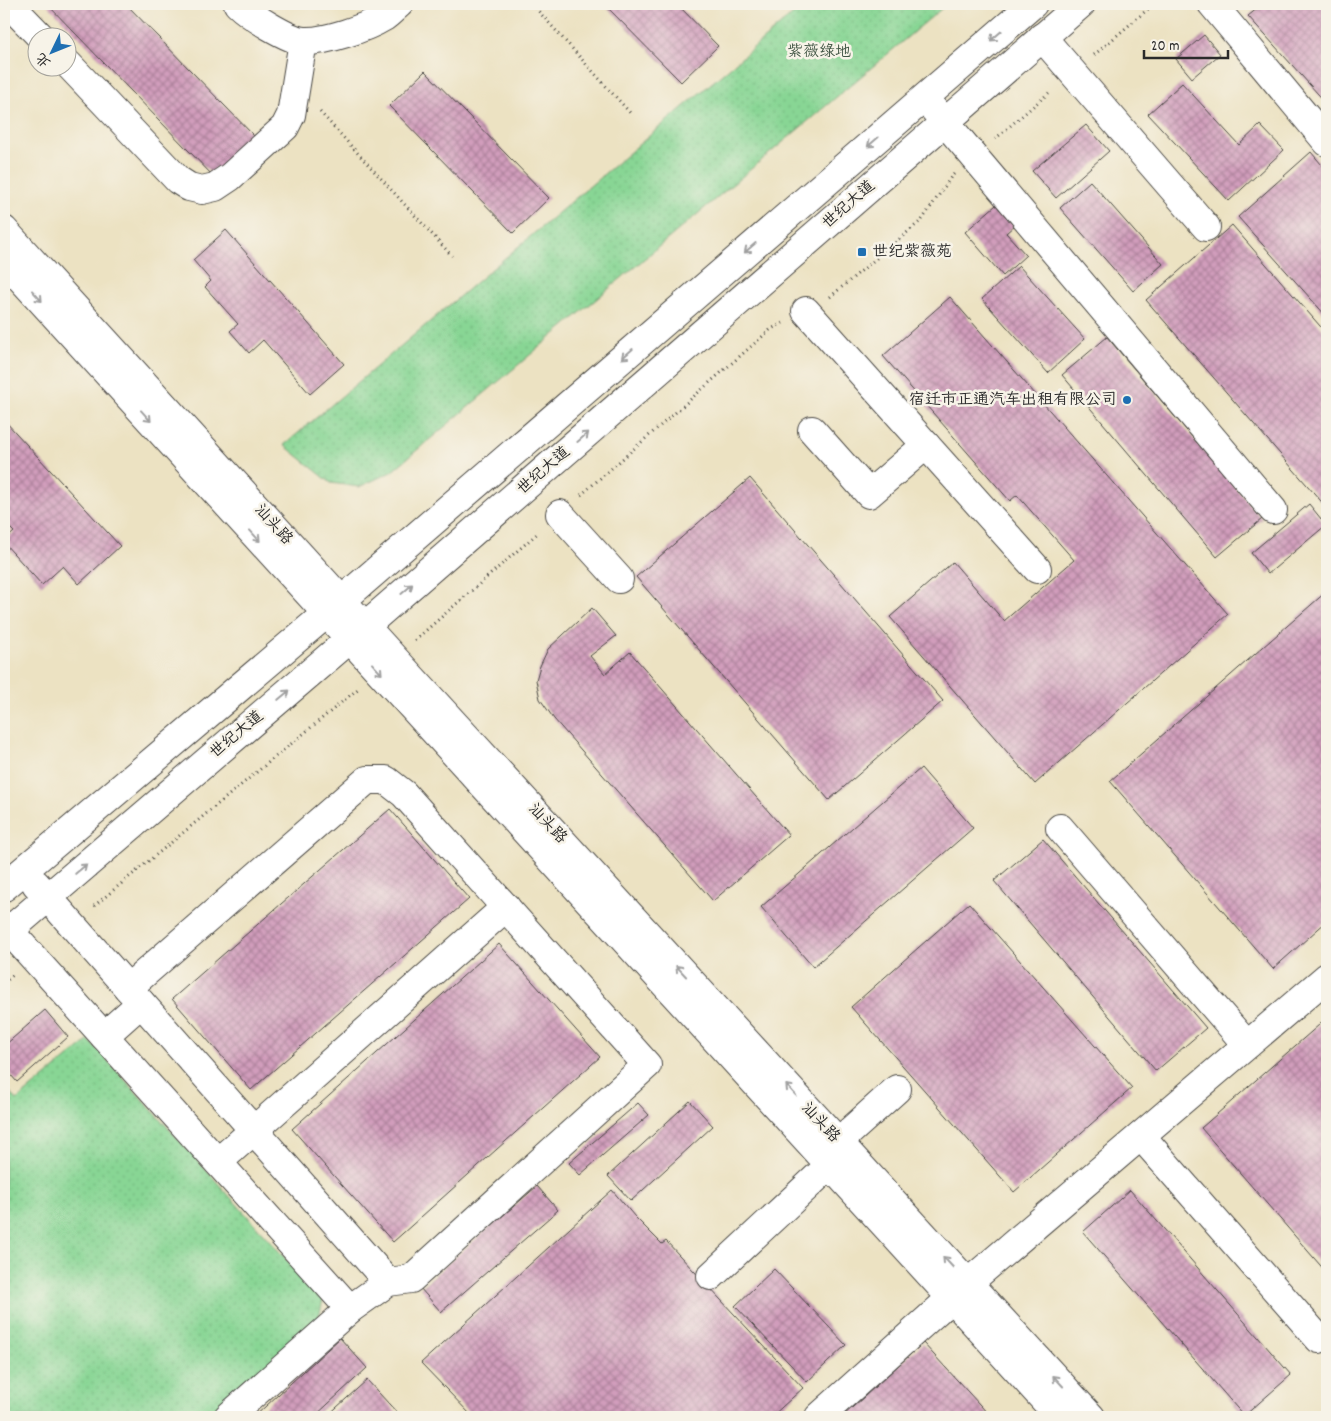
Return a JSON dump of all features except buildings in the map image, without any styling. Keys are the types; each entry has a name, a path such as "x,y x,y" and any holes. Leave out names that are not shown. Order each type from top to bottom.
{"street":[{"path":"10,4 33,28"},
{"path":"238,4 271,28 303,41 321,40 356,30 386,16 399,4"},
{"name":"世纪大道","path":"14,879 334,607 1033,4"},
{"name":"世纪大道","path":"5,930 48,897 358,633 1081,4"},
{"path":"1212,4 1327,142"},
{"path":"1042,37 1206,227"},
{"path":"78,75 178,180 189,187 202,190 215,187 230,177 285,127 291,116 303,41"},
{"path":"924,98 1273,510"},
{"name":"汕头路","path":"4,230 334,607"},
{"name":"汕头路","path":"4,260 358,633 830,1155 959,1290 1091,1417"},
{"path":"806,311 1037,569"},
{"path":"812,430 869,494 926,445"},
{"path":"560,514 619,579"},
{"path":"104,1036 135,995 367,780 386,780 404,794 648,1066 411,1279 388,1282 350,1309 228,1417"},
{"path":"1060,828 1247,1045"},
{"path":"14,879 48,897 388,1282"},
{"path":"218,1162 506,907"},
{"path":"5,930 104,1036 350,1309"},
{"path":"819,1417 959,1290 1327,977"},
{"path":"711,1276 897,1089"},
{"path":"1140,1136 1319,1340"},
{"name":"汕头路","path":"959,1290 1060,1417"}],"path":[{"path":"532,4 632,115"},
{"path":"295,86 452,256"}],"green space":[{"name":"紫薇绿地","path":"805,4 947,4 391,472 359,487 331,483 284,445"},
{"path":"89,1040 323,1300 318,1321 210,1417 4,1417 4,1085 17,1100"}],"place":[{"name":"世纪紫薇苑","path":"862,252"},
{"name":"宿迁市正通汽车出租有限公司","path":"1127,400"}]}
